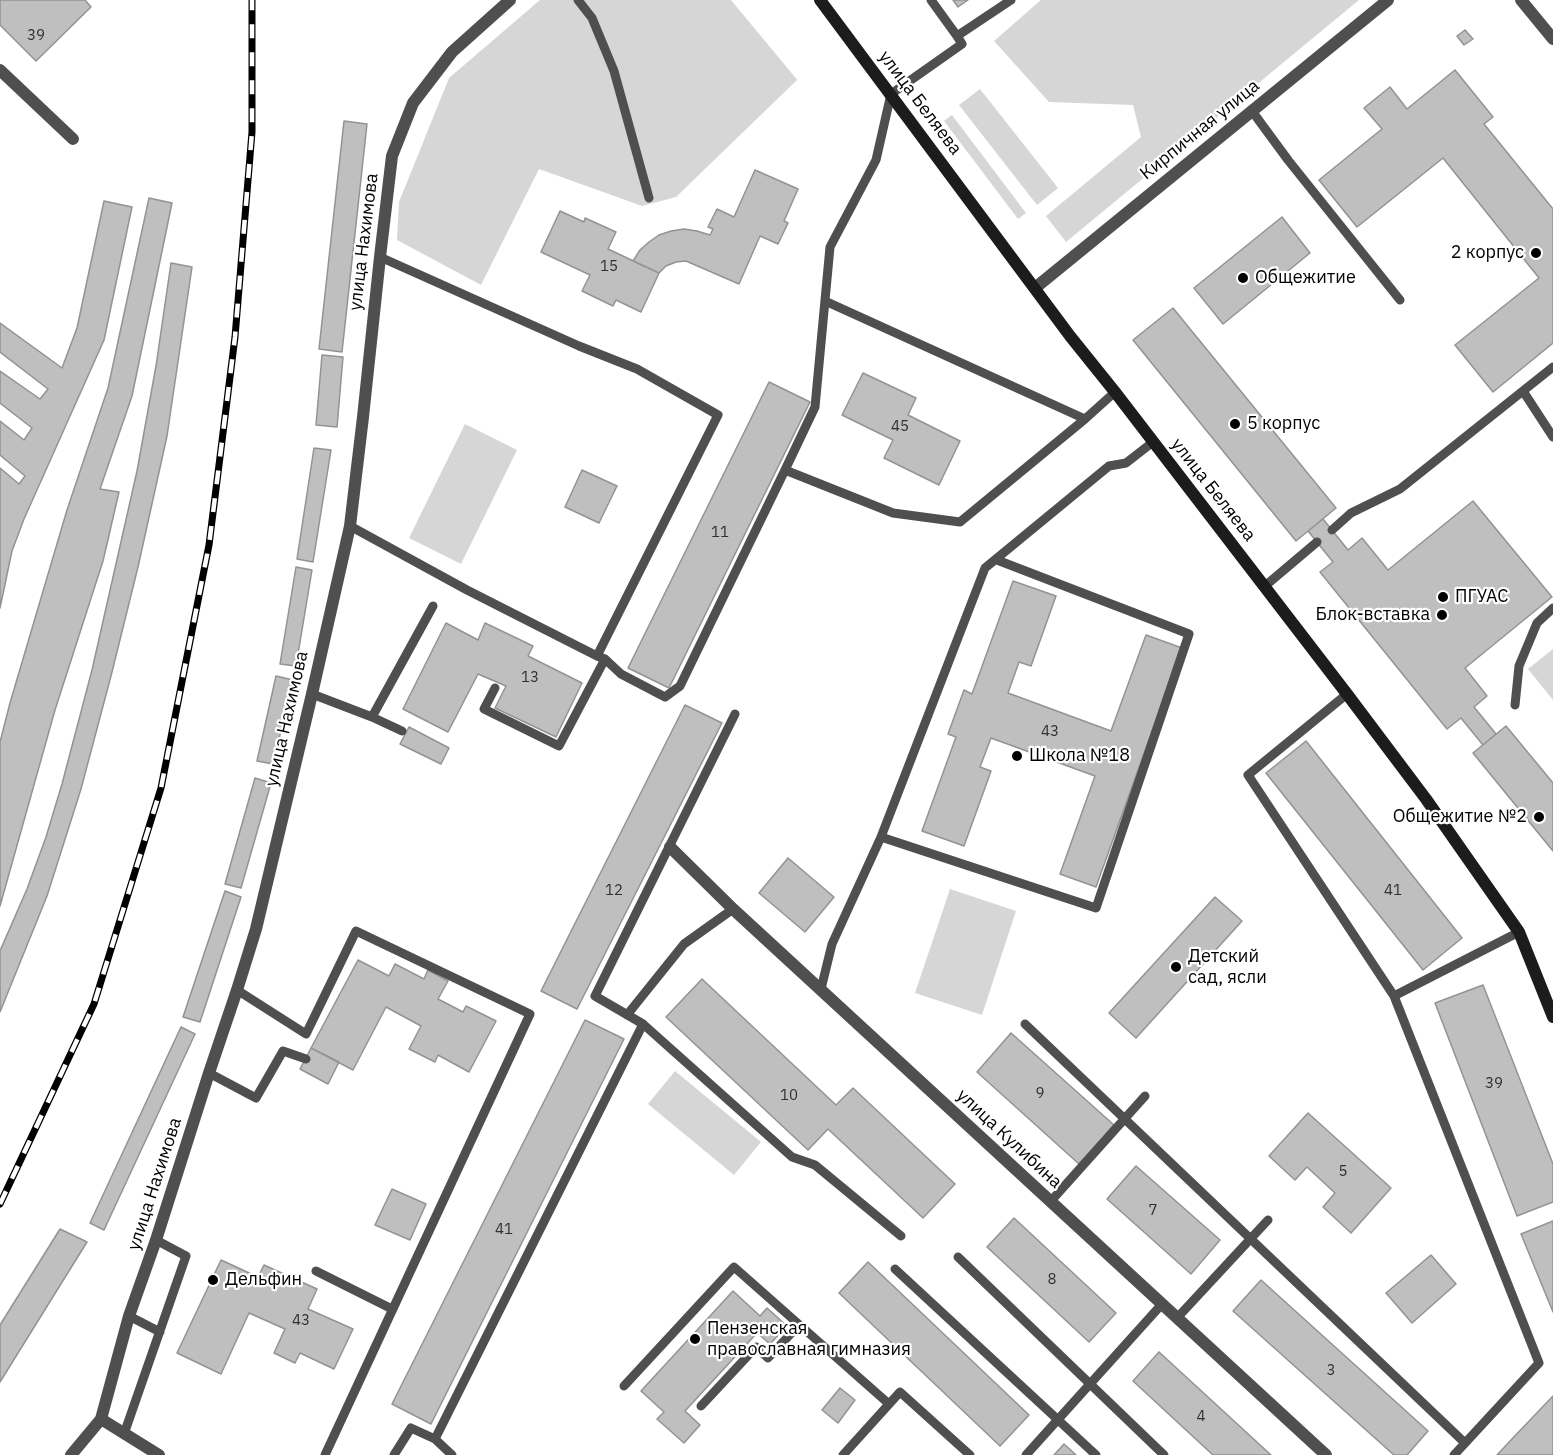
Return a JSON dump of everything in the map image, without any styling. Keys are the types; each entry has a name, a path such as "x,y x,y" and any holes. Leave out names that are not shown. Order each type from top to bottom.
{"main road":[{"name":"улица Беляева","path":"820,0 1070,336 1265,586 1426,799 1519,932 1553,1016"}],"street":[{"name":"улица Нахимова","path":"71,1455 101,1419 129,1316 156,1240 256,929 350,526 392,156 413,103 452,52 510,0"},
{"name":"Кирпичная улица","path":"1035,288 1388,0"},
{"path":"1521,0 1553,39"},
{"path":"0,70 72,140"},
{"name":"улица Кулибина","path":"670,847 733,909 1326,1455"},
{"path":"101,1419 159,1455"}],"lane":[{"path":"578,0 592,18 614,71 649,198"},
{"path":"350,526 467,590 601,657 621,674 664,698 680,686 815,407 830,246 876,160 891,94 962,44 931,0"},
{"path":"957,36 1011,0"},
{"path":"1251,111 1400,300"},
{"path":"380,257 579,346 637,369 718,415 559,746 484,709 495,688"},
{"path":"825,301 1085,419"},
{"path":"1332,530 1352,513 1400,489 1553,367"},
{"path":"1523,391 1553,437"},
{"path":"785,470 893,513 960,522 1115,392"},
{"path":"821,989 832,944 881,837 986,568 1108,466 1126,463 1153,442"},
{"path":"1265,586 1317,542"},
{"path":"881,837 1096,908 1189,634 997,560"},
{"path":"372,717 433,606"},
{"path":"1515,705 1519,666 1538,623 1553,608"},
{"path":"312,694 402,731"},
{"path":"1347,694 1248,775 1394,996 1539,1363 1454,1455"},
{"path":"735,714 595,996 643,1024 792,1157 815,1165 902,1236"},
{"path":"627,1015 684,944 733,909"},
{"path":"237,990 306,1034 356,931 530,1014 325,1455"},
{"path":"1394,996 1519,932"},
{"path":"435,1439 643,1024"},
{"path":"1025,1024 1466,1443"},
{"path":"209,1073 256,1098 283,1051 306,1059"},
{"path":"1051,1201 1145,1096"},
{"path":"1177,1318 1268,1220"},
{"path":"124,1434 186,1256 156,1240"},
{"path":"958,1257 1164,1455"},
{"path":"624,1386 734,1267 889,1404"},
{"path":"895,1269 1096,1455"},
{"path":"316,1271 392,1309"},
{"path":"1026,1455 1162,1304"},
{"path":"129,1316 160,1332"},
{"path":"701,1406 756,1347 768,1358 799,1325"},
{"path":"843,1455 900,1392 970,1455"},
{"path":"394,1455 411,1428 435,1439 452,1455"}],"shaded area":[{"path":"540,0 731,0 799,82 797,80 676,197 642,206 539,169 481,285 397,240 399,202 449,78"},
{"path":"1041,0 1359,0 1066,242 1046,216 1141,137 1133,105 1049,102 994,41"},
{"path":"980,89 1058,188 1037,205 959,105"},
{"path":"952,115 1026,213 1018,219 944,121"},
{"path":"465,424 517,450 461,564 409,538"},
{"path":"1553,649 1553,700 1528,669"},
{"path":"950,889 1016,911 982,1015 915,993"},
{"path":"675,1071 761,1142 734,1175 648,1104"}],"building":[{"path":"0,0 85,0 91,7 36,61 0,25"},
{"path":"953,0 968,0 958,7"},
{"path":"1465,30 1473,39 1464,45 1457,36"},
{"name":"2 корпус","path":"1455,70 1493,117 1484,124 1553,209 1553,343 1493,392 1455,345 1539,278 1443,158 1357,227 1319,180 1382,129 1364,108 1390,87 1407,109"},
{"path":"344,121 367,124 342,352 319,349"},
{"path":"755,170 798,189 784,221 788,223 778,244 760,236 739,284 686,261 666,266 659,273 633,261 640,250 659,235 684,229 710,235 713,229 708,227 717,209 734,217"},
{"path":"149,198 172,203 132,396 100,489 119,492 103,561 55,710 0,906 0,742 67,510 108,388"},
{"path":"104,201 132,207 104,340 24,519 12,551 0,608 0,468 19,484 25,476 0,455 0,421 24,440 32,428 0,403 0,371 40,399 48,389 0,352 0,323 62,368 77,328"},
{"path":"560,211 584,222 585,218 616,232 608,249 659,273 641,312 616,300 613,306 582,291 590,275 541,252"},
{"name":"Общежитие","path":"1282,217 1310,253 1223,324 1194,288"},
{"path":"171,263 192,267 167,436 138,567 81,789 47,896 0,1012 0,951 27,889 46,837 92,670 137,471 156,366"},
{"name":"5 корпус","path":"1173,308 1336,508 1296,541 1133,340"},
{"path":"322,355 343,357 337,427 316,425"},
{"path":"863,373 916,398 908,415 960,441 939,485 884,458 893,440 842,415"},
{"path":"769,382 810,402 669,688 628,668"},
{"path":"314,448 331,450 313,562 297,559"},
{"path":"582,470 617,486 599,523 565,507"},
{"name":"Блок-вставка","path":"1473,501 1552,597 1465,668 1487,696 1474,707 1496,734 1483,745 1461,718 1447,729 1320,572 1333,562 1308,531 1323,519 1348,550 1362,538 1388,570"},
{"path":"296,567 312,570 296,666 280,664"},
{"path":"1013,581 1056,596 1031,666 1019,662 1008,693 1111,731 1146,635 1182,648 1096,887 1060,874 1095,776 991,738 980,767 991,771 964,846 922,831 956,737 948,734 964,690 972,694"},
{"path":"446,623 478,640 485,623 533,646 528,656 582,683 556,737 495,708 506,686 478,674 448,732 403,709"},
{"path":"276,676 293,680 273,764 257,761"},
{"path":"685,705 722,723 577,1009 541,991"},
{"name":"Общежитие №2","path":"1506,726 1553,783 1553,851 1473,753"},
{"path":"409,727 449,748 441,764 400,744"},
{"path":"1306,741 1462,938 1423,970 1266,773"},
{"path":"255,778 271,783 241,888 225,884"},
{"path":"788,858 834,897 805,932 759,893"},
{"path":"225,891 241,897 200,1022 183,1017"},
{"name":"Детский сад, ясли","path":"1215,897 1242,921 1136,1038 1109,1013"},
{"path":"358,960 389,976 395,964 424,979 428,970 448,981 438,999 463,1012 466,1006 496,1021 469,1072 438,1055 435,1062 409,1049 421,1026 386,1007 353,1070 311,1048"},
{"path":"702,979 836,1105 853,1088 955,1184 923,1218 828,1129 808,1150 666,1017"},
{"path":"1483,985 1553,1164 1553,1202 1517,1216 1435,1003"},
{"path":"585,1020 624,1039 431,1424 392,1404"},
{"path":"181,1027 195,1034 104,1230 90,1223"},
{"path":"1011,1033 1114,1125 1079,1164 977,1072"},
{"path":"311,1048 339,1062 328,1084 300,1069"},
{"path":"1308,1113 1391,1188 1351,1233 1323,1207 1335,1193 1307,1167 1295,1180 1269,1156"},
{"path":"1136,1166 1220,1240 1191,1274 1107,1199"},
{"path":"392,1189 426,1204 410,1240 375,1225"},
{"path":"1014,1218 1116,1313 1089,1342 987,1247"},
{"path":"1553,1221 1553,1312 1521,1234"},
{"path":"60,1229 87,1242 0,1382 0,1325"},
{"path":"1431,1255 1456,1284 1412,1323 1386,1293"},
{"path":"221,1260 258,1277 264,1265 317,1289 308,1309 353,1329 334,1369 300,1353 295,1363 274,1353 285,1329 249,1313 221,1374 177,1353"},
{"path":"868,1262 1029,1415 1000,1446 839,1293"},
{"path":"1261,1280 1428,1431 1407,1455 1394,1455 1233,1311"},
{"path":"733,1291 760,1316 767,1308 787,1326 770,1344 757,1333 685,1411 700,1425 684,1443 657,1419 664,1412 641,1391"},
{"path":"1159,1352 1271,1455 1213,1455 1133,1381"},
{"path":"840,1388 855,1400 838,1423 822,1410"},
{"path":"1553,1396 1553,1455 1497,1455 1511,1440"},
{"path":"1064,1444 1076,1455 1054,1455"}],"railway":[{"path":"0,1204 94,1004 161,788 209,545 235,337 252,132 252,0"}],"place":[{"name":"2 корпус","path":"1536,253"},
{"name":"Общежитие","path":"1243,278"},
{"name":"5 корпус","path":"1235,424"},
{"name":"ПГУАС","path":"1443,597"},
{"name":"Блок-вставка","path":"1442,615"},
{"name":"Школа №18","path":"1017,756"},
{"name":"Общежитие №2","path":"1539,817"},
{"name":"Детский сад, ясли","path":"1176,967"},
{"name":"Дельфин","path":"213,1280"},
{"name":"Пензенская православная гимназия","path":"695,1339"}]}
